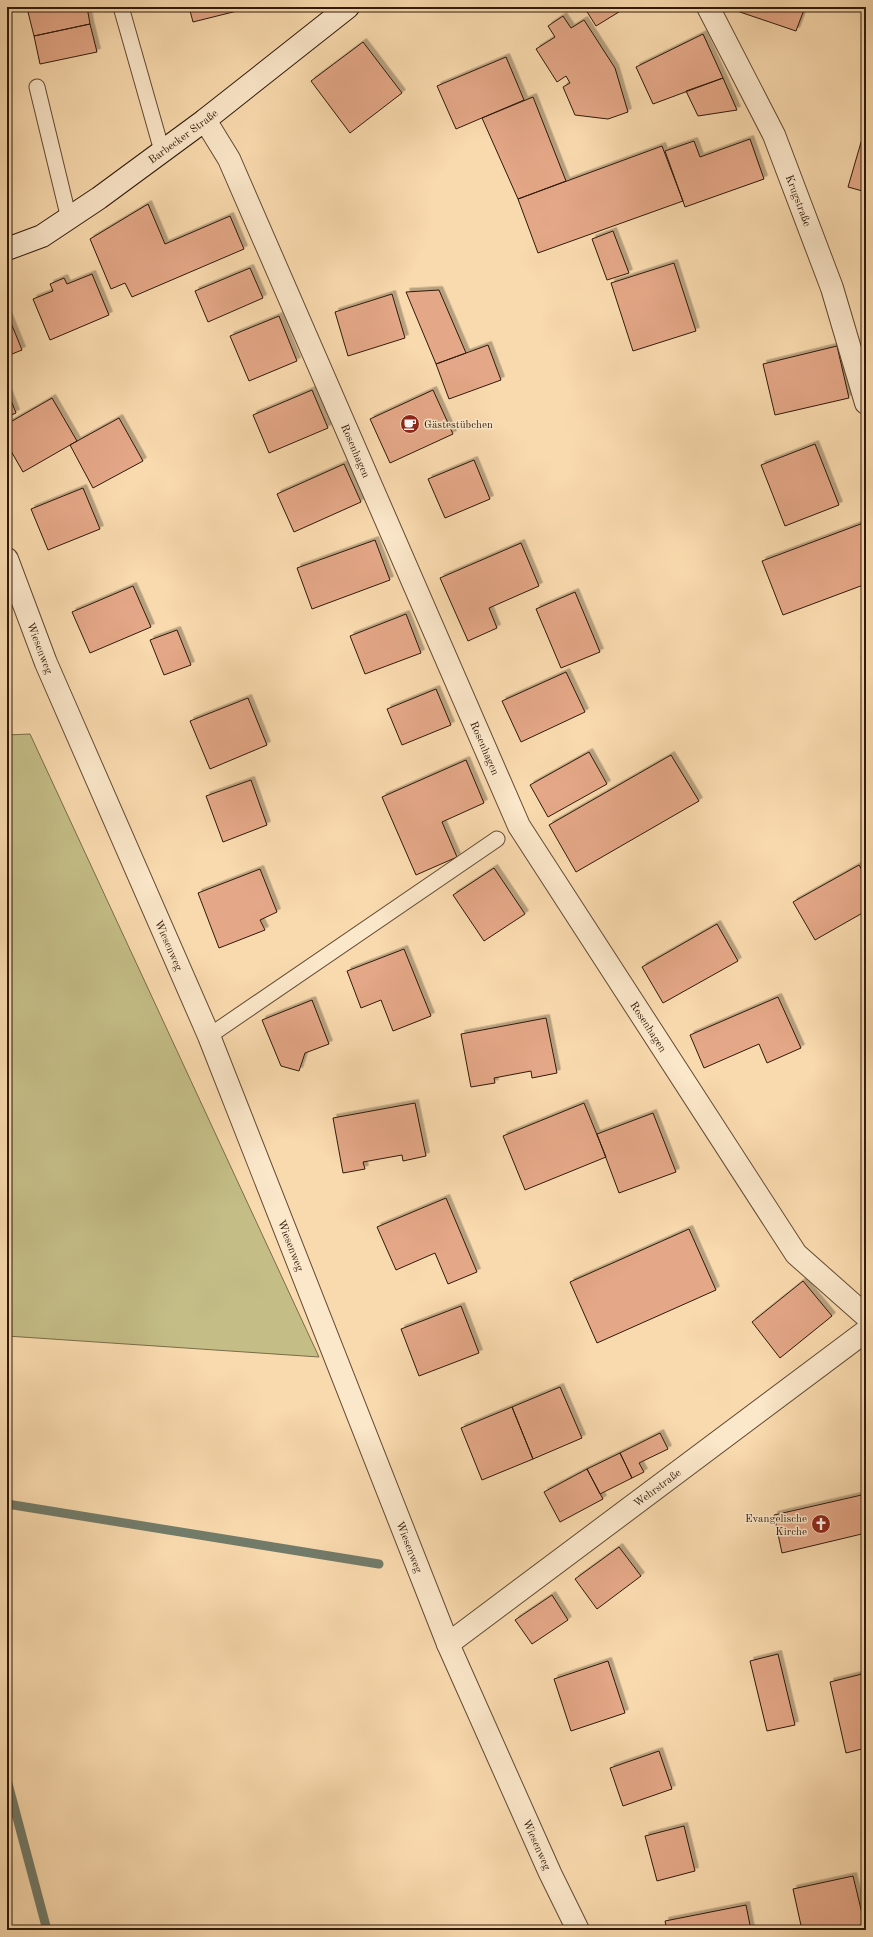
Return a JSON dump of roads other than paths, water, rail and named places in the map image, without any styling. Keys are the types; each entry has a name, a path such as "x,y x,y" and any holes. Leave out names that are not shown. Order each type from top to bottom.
{"street":[{"name":"Barbecker Straße","path":"7,249 42,236 68,219 205,120 348,7"},
{"name":"Krugstraße","path":"708,7 774,135 832,288 866,403"},
{"name":"Rosenhagen","path":"205,120 229,159 519,826 796,1254 866,1316"},
{"name":"Wiesenweg","path":"7,559 46,663 209,1036 448,1644 550,1873 578,1930"},
{"name":"Wehrstraße","path":"448,1644 866,1331"}],"lane":[{"path":"121,7 162,151"},
{"path":"37,87 68,219"},
{"path":"209,1036 497,839"}],"waterway":[{"path":"7,1504 379,1564"},
{"path":"7,1780 47,1930"}],"place":[{"name":"Gästestübchen","path":"410,424"},
{"name":"Evangelische Kirche","path":"821,1524"}]}
